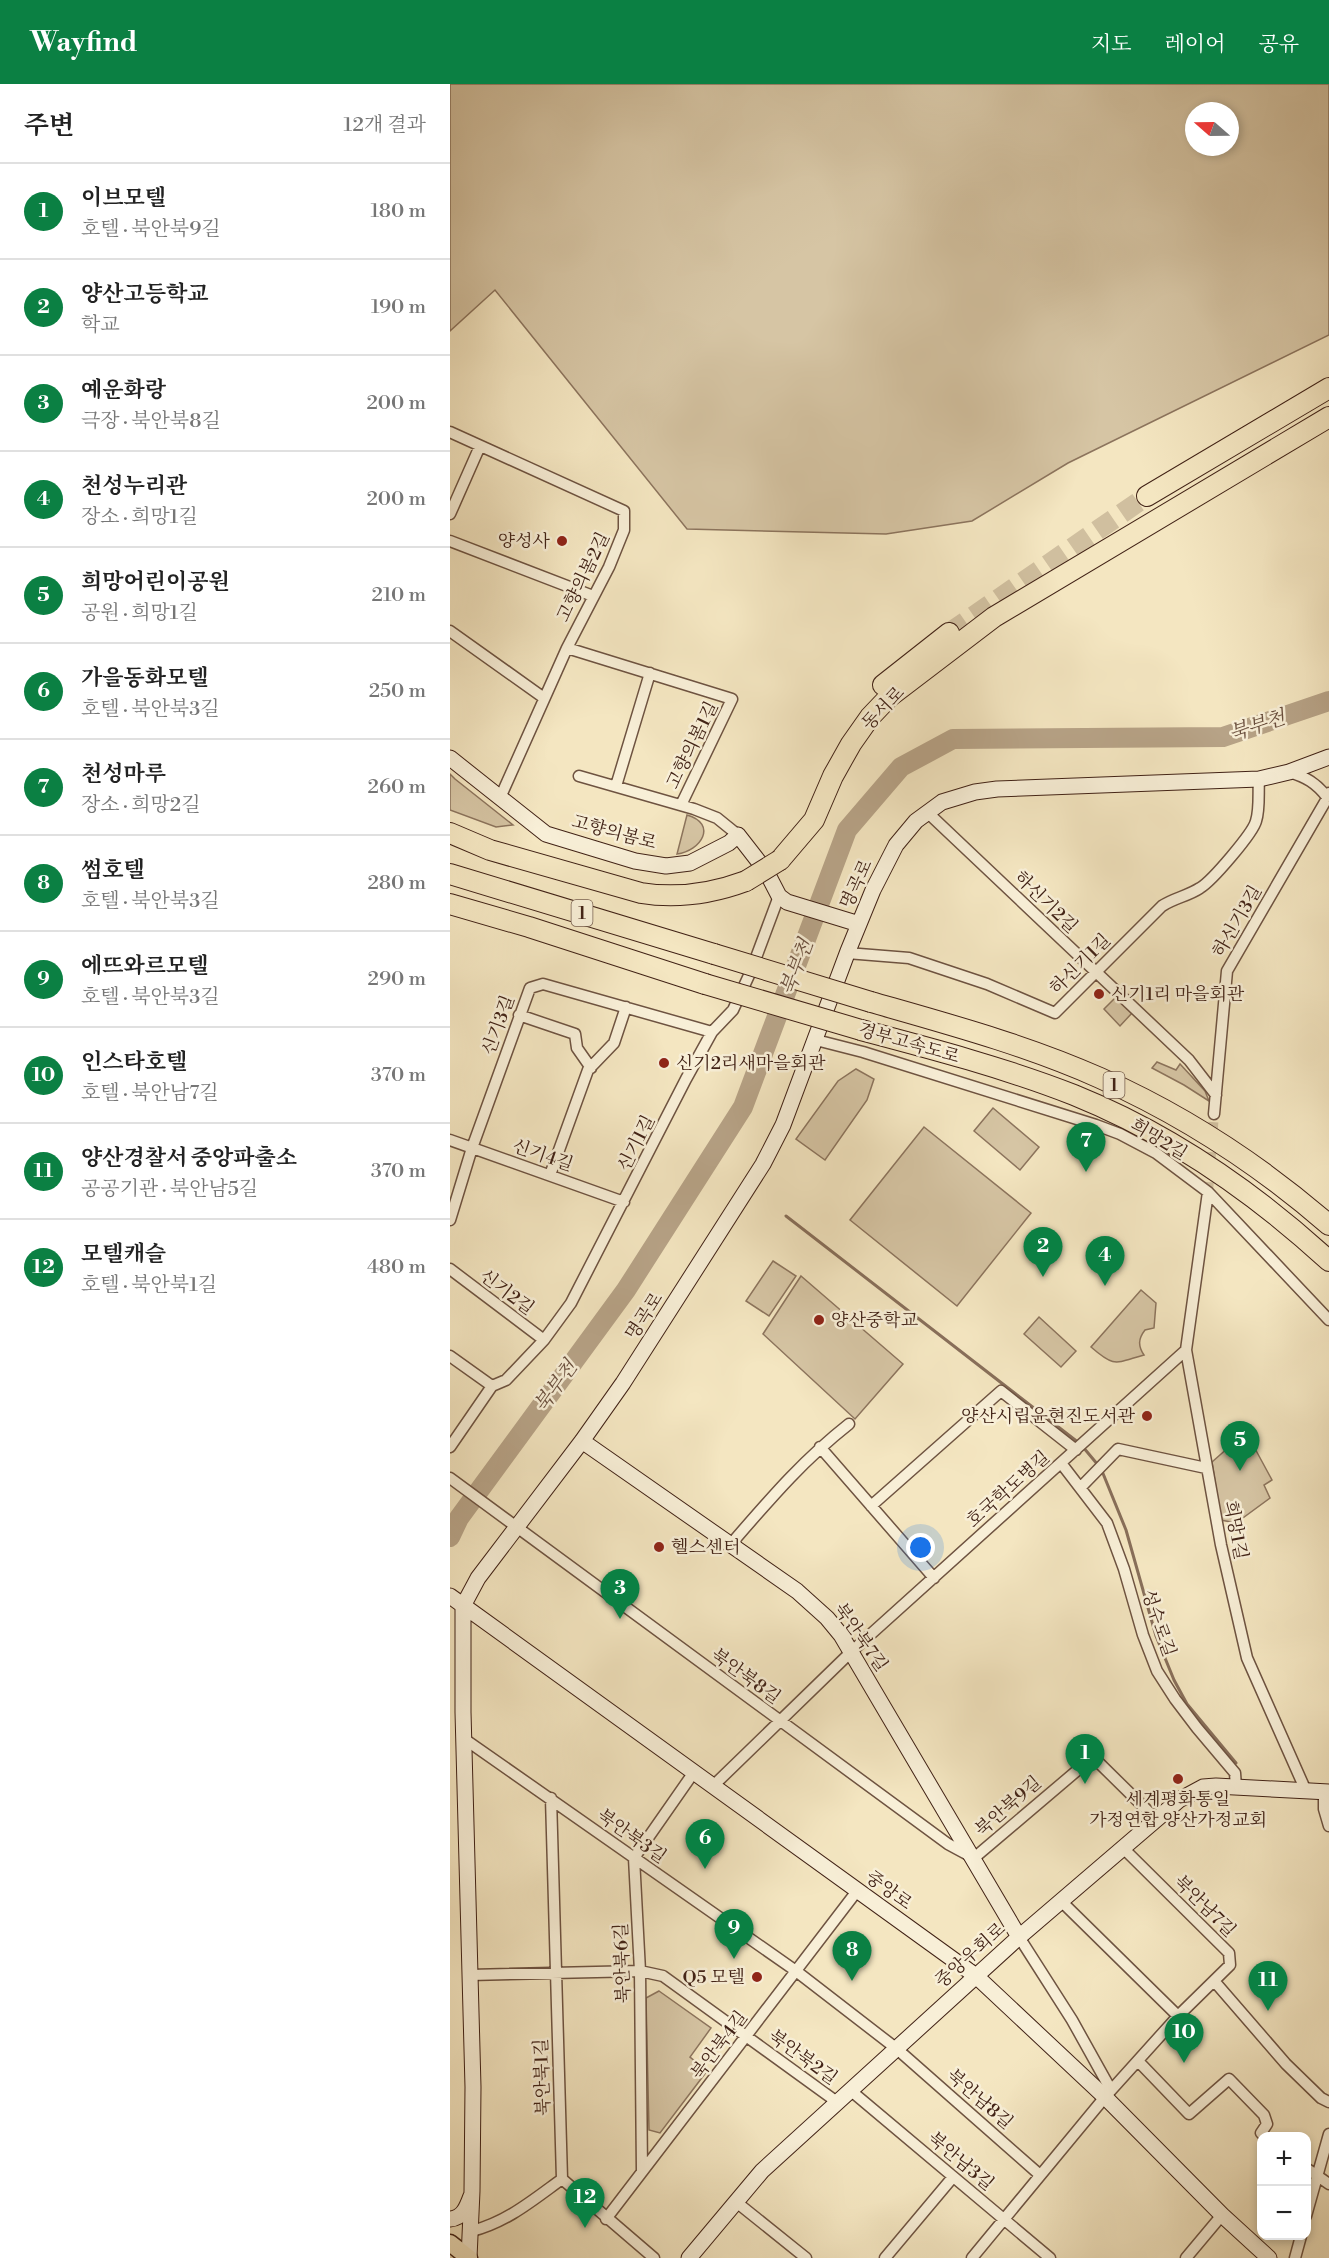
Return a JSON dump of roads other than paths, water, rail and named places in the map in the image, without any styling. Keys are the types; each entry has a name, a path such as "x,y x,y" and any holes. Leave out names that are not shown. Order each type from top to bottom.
{"highway":[{"path":"1147,496 1329,388"},
{"name":"동서로","path":"450,833 490,850 641,893 658,896 701,895 745,874 776,855 814,820 833,776 870,717 889,697 994,617 1329,417"},
{"name":"동서로","path":"776,855 805,811 821,772 837,743 856,717 884,684 949,633"},
{"name":"동서로","path":"450,818 511,844 660,884 691,883 745,874"},
{"name":"경부고속도로","path":"450,874 1013,1044 1119,1087 1189,1124 1307,1205 1329,1225"},
{"name":"경부고속도로","path":"450,904 705,984 991,1066 1076,1096 1122,1118 1204,1164 1279,1218 1329,1260"}],"main road":[{"name":"명곡로","path":"469,2258 472,2191 470,1975 463,1738 464,1606 478,1578 582,1441 673,1307 763,1164 783,1125 859,924 896,845 906,831 927,812 957,797 997,789 1259,779 1289,772 1329,757"},
{"name":"고향의봄로","path":"450,758 546,834 635,861 666,866 690,863 729,843 738,835"},
{"path":"738,835 766,871 783,899 859,924"},
{"name":"북안북7길","path":"582,1441 731,1544 810,1602 827,1618 851,1652 1019,1937"},
{"name":"중앙로","path":"450,1596 976,1976 1108,2094 1222,2215 1269,2258"},
{"name":"중앙우회로","path":"689,2258 762,2171 1019,1937 1156,1819 1191,1792 1203,1787 1236,1787 1327,1792"},
{"path":"453,2219 466,2211 472,2191"},
{"path":"450,2243 469,2258"}],"street":[{"name":"고향의봄2길","path":"450,432 624,511 624,530 609,567 567,648 500,798"},
{"path":"450,514 480,446"},
{"path":"450,541 593,596"},
{"path":"450,631 544,698"},
{"name":"고향의봄1길","path":"567,648 732,699 681,805 717,818 738,835"},
{"path":"616,786 650,674"},
{"path":"1289,772 1306,777 1328,795"},
{"path":"579,776 681,805"},
{"name":"하신기1길","path":"847,953 909,958 987,984 1055,1013 1162,906 1172,899 1189,895 1203,887 1221,869 1256,822 1259,779"},
{"name":"하신기3길","path":"1214,1113 1227,971 1328,795"},
{"name":"하신기2길","path":"927,812 1189,1060 1216,1095"},
{"name":"신기1길","path":"492,1386 506,1380 544,1340 571,1304 686,1079 712,1032 733,1010 783,899"},
{"name":"신기3길","path":"450,1220 472,1148 530,988 543,984 712,1032"},
{"path":"550,1175 591,1068 614,1043 626,1007"},
{"path":"519,1015 575,1034 577,1048 591,1068"},
{"name":"희망2길","path":"816,1040 863,1052 1120,1134 1156,1153 1208,1192 1329,1320"},
{"name":"신기4길","path":"450,1140 624,1202"},
{"name":"희망1길","path":"1208,1192 1185,1350 1206,1468 1247,1658 1306,1791"},
{"name":"신기2길","path":"450,1269 544,1340"},
{"name":"호국학도병길","path":"713,1786 851,1652 1185,1350"},
{"path":"450,1356 492,1386 450,1447"},
{"path":"872,1506 1001,1391 1076,1450"},
{"path":"731,1544 791,1474 849,1424"},
{"path":"820,1447 934,1578"},
{"path":"1081,1487 1118,1449 1206,1468"},
{"name":"성수로길","path":"1061,1463 1107,1523 1157,1671 1191,1721 1235,1773 1236,1787"},
{"name":"북안북8길","path":"450,1478 501,1518 948,1844 974,1858"},
{"name":"북안북3길","path":"463,1738 796,1971 897,2049"},
{"name":"북안북9길","path":"974,1858 1093,1756 1156,1819"},
{"path":"634,1858 694,1772"},
{"path":"1327,1792 1324,1809 1329,1826"},
{"path":"551,1798 555,1973"},
{"name":"북안남7길","path":"1108,2094 1178,2016 1230,1965 1229,1953 1123,1848"},
{"name":"북안북6길","path":"634,1858 640,1971 642,2172"},
{"name":"북안북4길","path":"606,2218 857,1891"},
{"path":"1061,1901 1178,2016"},
{"path":"972,2258 1108,2094 1072,2020 1019,1937"},
{"name":"북안북2길","path":"470,1975 640,1971 663,1976 837,2102"},
{"name":"북안북1길","path":"555,1973 562,2180"},
{"path":"1215,1982 1286,2064 1321,2098 1329,2102"},
{"name":"북안남8길","path":"897,2049 1040,2175"},
{"path":"1138,2061 1189,2114 1229,2079 1264,2115 1267,2124 1264,2132"},
{"name":"북안남3길","path":"850,2090 1050,2258"},
{"path":"1311,2198 1329,2134"},
{"path":"1311,2172 1329,2184"},
{"path":"885,2258 953,2176"},
{"path":"472,2230 491,2226 508,2218 562,2180 654,2258"},
{"path":"735,2201 806,2258"},
{"path":"1186,2258 1222,2215"},
{"path":"1295,2258 1300,2240"}],"waterway":[{"name":"북부천","path":"450,1537 459,1518 626,1290 743,1107 847,830 901,767 953,739 1223,737 1329,701"},
{"path":"786,1216 1079,1443"},
{"path":"1083,1447 1098,1465"},
{"path":"1102,1471 1126,1530 1156,1636 1174,1680 1187,1704 1236,1763"}],"tunnel":[{"path":"949,633 1147,496"},
{"path":"1208,1192 1214,1114"}],"place":[{"name":"양성사","path":"562,541"},
{"name":"신기1리 마을회관","path":"1099,994"},
{"name":"신기2리새마을회관","path":"664,1063"},
{"name":"천성마루","path":"1086,1172"},
{"name":"양산고등학교","path":"1043,1277"},
{"name":"천성누리관","path":"1105,1286"},
{"name":"양산중학교","path":"819,1320"},
{"name":"양산시립윤현진도서관","path":"1147,1416"},
{"name":"희망어린이공원","path":"1240,1471"},
{"name":"헬스센터","path":"659,1547"},
{"name":"예운화랑","path":"620,1619"},
{"name":"세계평화통일 가정연합 양산가정교회","path":"1178,1779"},
{"name":"이브모텔","path":"1085,1784"},
{"name":"가을동화모텔","path":"705,1869"},
{"name":"에뜨와르모텔","path":"734,1959"},
{"name":"Q5 모텔","path":"757,1977"},
{"name":"썸호텔","path":"852,1981"},
{"name":"양산경찰서 중앙파출소","path":"1268,2011"},
{"name":"인스타호텔","path":"1184,2063"},
{"name":"모텔캐슬","path":"585,2228"}]}
